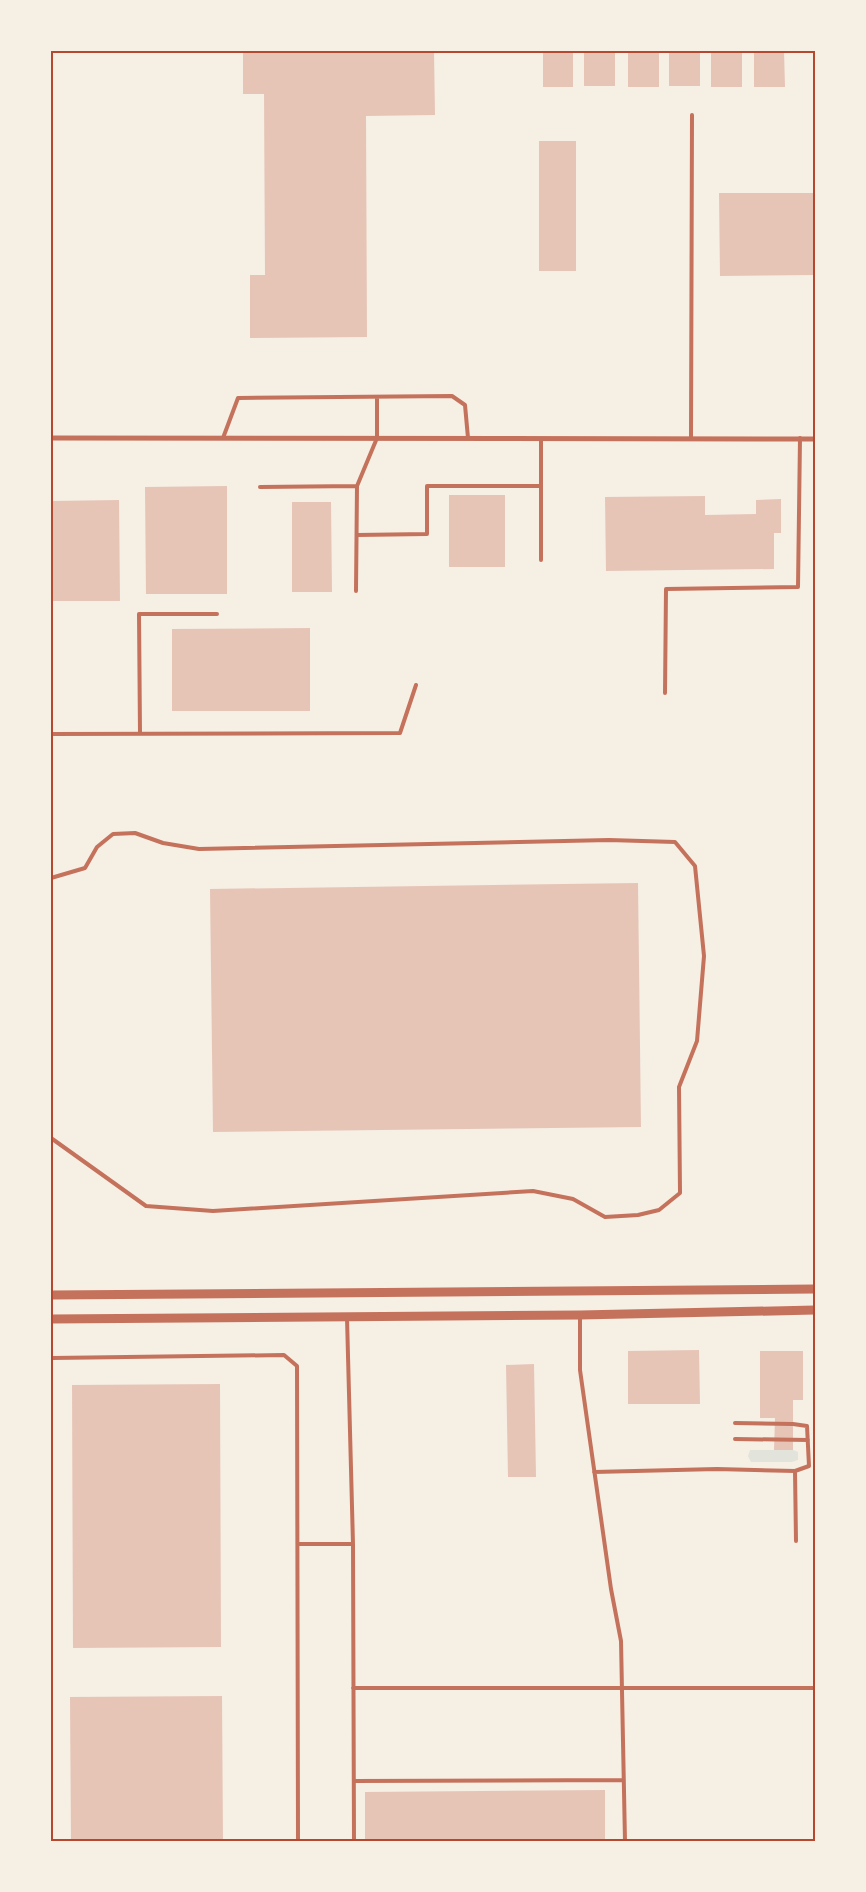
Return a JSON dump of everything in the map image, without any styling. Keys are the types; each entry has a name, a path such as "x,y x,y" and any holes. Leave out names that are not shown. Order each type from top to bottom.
{"street":[{"path":"51,438 815,439"},
{"path":"51,1295 815,1289"},
{"path":"51,1319 580,1315 815,1310"}],"lane":[{"path":"691,438 692,115"},
{"path":"223,438 238,398 452,396 465,405 468,438"},
{"path":"356,591 357,486 377,438 377,397"},
{"path":"665,693 666,589 798,587 800,438"},
{"path":"541,439 541,560"},
{"path":"260,487 357,486"},
{"path":"357,535 428,534 427,486 541,486"},
{"path":"140,734 139,614 217,614"},
{"path":"51,734 400,733 416,685"},
{"path":"51,878 85,868 97,847 113,834 135,833 163,843 199,849 609,840 675,842 695,866 704,956 697,1041 679,1087 680,1193 659,1210 638,1215 605,1217 573,1199 533,1191 213,1211 146,1206 51,1138"},
{"path":"580,1315 580,1370 611,1589 621,1641 625,1841"},
{"path":"347,1316 352,1544 354,1841"},
{"path":"52,1358 284,1355 297,1366 298,1841"},
{"path":"594,1472 717,1469 795,1471 808,1466 807,1426 735,1422"},
{"path":"735,1439 808,1440"},
{"path":"795,1471 796,1541"},
{"path":"298,1544 352,1544"},
{"path":"353,1688 815,1688"},
{"path":"354,1781 624,1780"}],"shaded area":[{"path":"750,1450 793,1450 798,1452 798,1460 792,1462 751,1462 748,1456"}],"building":[{"path":"243,51 434,51 435,115 366,116 367,337 250,338 250,275 265,275 264,94 243,94"},
{"path":"543,51 573,51 573,87 543,87"},
{"path":"584,51 615,51 615,86 584,86"},
{"path":"628,51 659,51 659,87 628,87"},
{"path":"669,51 700,51 700,86 669,86"},
{"path":"711,51 742,51 742,87 711,87"},
{"path":"754,51 784,51 785,87 754,87"},
{"path":"539,141 576,141 576,271 539,271"},
{"path":"719,193 815,193 815,275 720,276"},
{"path":"227,486 227,594 146,594 145,487"},
{"path":"449,495 505,495 505,567 449,567"},
{"path":"705,496 705,515 756,514 756,500 781,499 781,533 774,533 774,569 606,571 605,497"},
{"path":"119,500 120,601 51,601 51,501"},
{"path":"292,502 331,502 332,592 292,592"},
{"path":"310,628 310,711 172,711 172,629"},
{"path":"638,883 641,1127 213,1132 210,889"},
{"path":"699,1350 700,1404 628,1404 628,1351"},
{"path":"760,1351 803,1351 803,1400 793,1400 793,1450 774,1450 775,1418 760,1418"},
{"path":"534,1364 536,1477 508,1477 506,1365"},
{"path":"220,1384 221,1647 73,1648 72,1385"},
{"path":"222,1696 223,1841 71,1841 70,1697"},
{"path":"605,1790 605,1841 365,1841 365,1792"}]}
